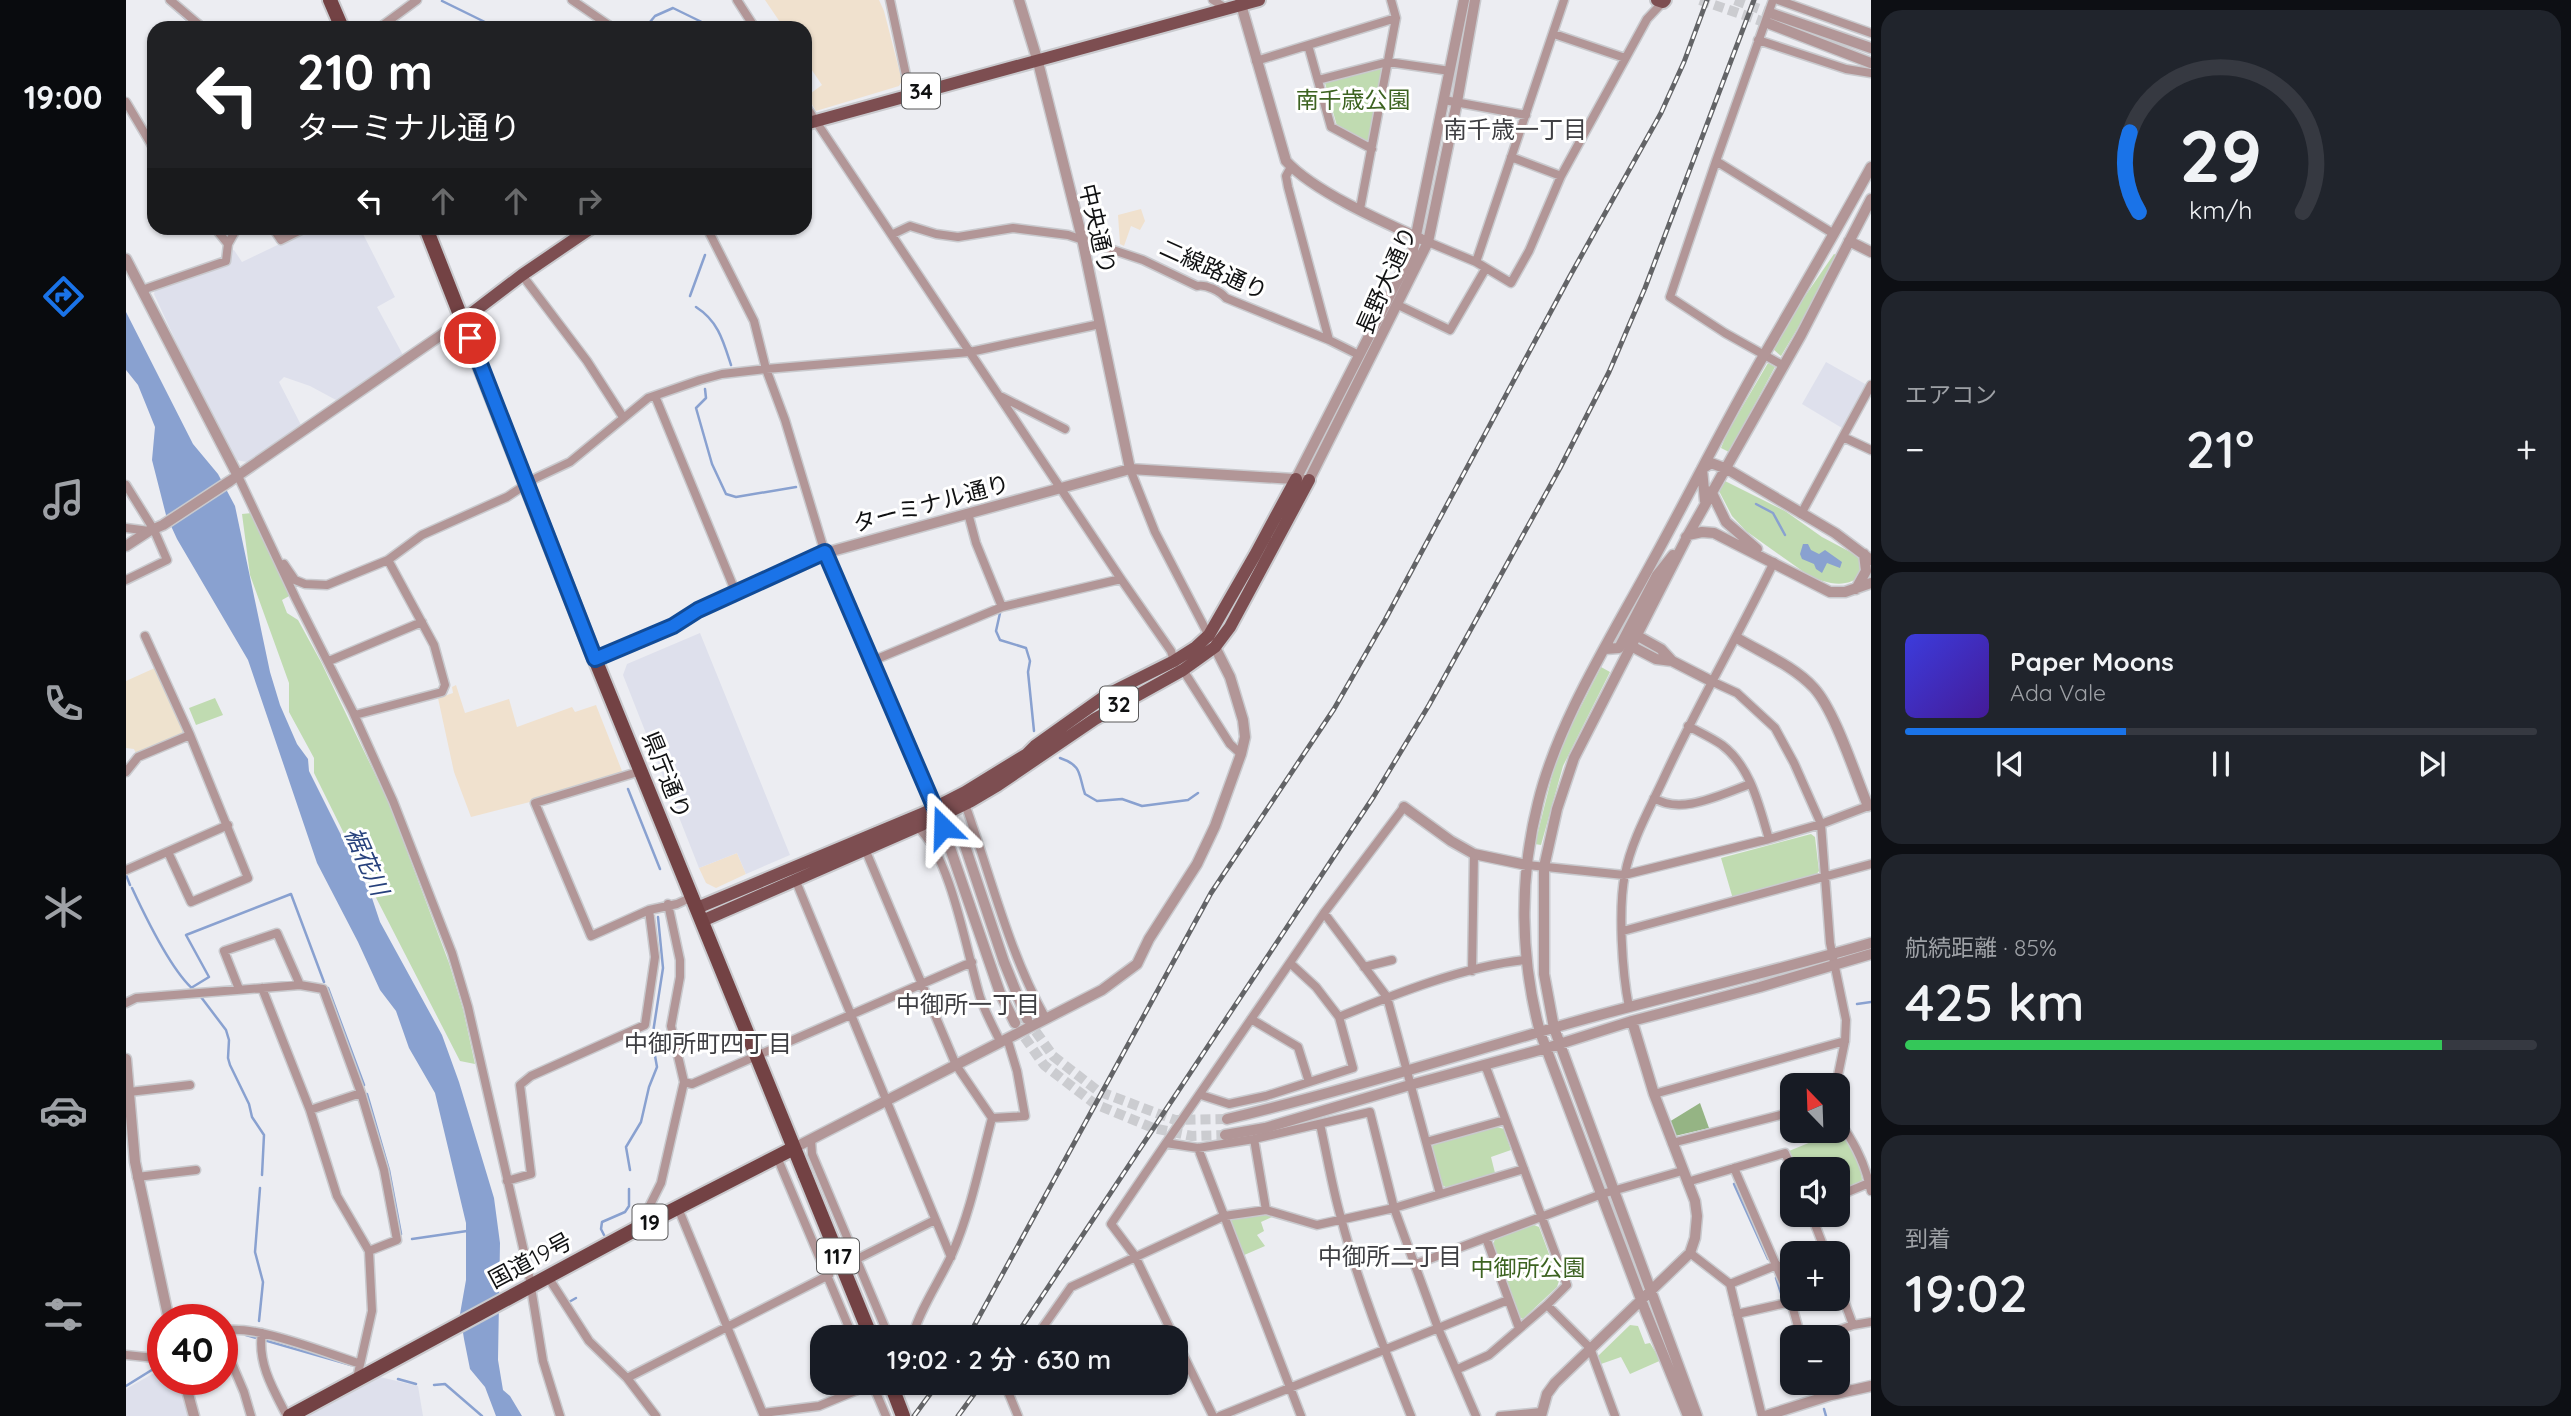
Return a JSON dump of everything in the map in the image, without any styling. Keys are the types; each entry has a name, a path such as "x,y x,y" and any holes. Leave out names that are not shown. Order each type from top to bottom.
{"highway":[{"path":"330,0 339,21"},
{"name":"県庁通り","path":"429,235 595,659 866,1325"},
{"name":"国道19号","path":"290,1416 638,1228 794,1148"},
{"path":"895,1395 903,1416"}],"main road":[{"name":"34","path":"812,121 1259,0"},
{"path":"463,320 581,235"},
{"name":"32","path":"697,909 965,804 999,785 1178,665 1196,647 1212,641 1248,594 1308,480"},
{"name":"32","path":"697,909 795,879 917,827 1027,754 1108,694 1178,665"}],"street":[{"path":"170,0 196,21"},
{"path":"388,21 417,0"},
{"path":"572,0 603,21"},
{"path":"737,0 750,21"},
{"path":"890,0 910,94"},
{"name":"中央通り","path":"1019,0 1038,62 1082,238 1130,469"},
{"path":"1213,0 1227,9"},
{"path":"1360,209 1396,18 1391,0"},
{"name":"長野大通り","path":"1308,480 1310,453 1413,250 1464,0"},
{"name":"長野大通り","path":"1308,480 1428,242 1475,0"},
{"path":"1476,262 1564,0"},
{"path":"1784,366 1725,333 1670,297 1758,40 1775,0 1871,33"},
{"path":"1241,3 1279,144 1290,167 1360,209 1476,262 1511,283 1529,251 1561,176 1647,19 1662,1"},
{"path":"1256,61 1396,18"},
{"path":"1871,48 1772,19 1871,64"},
{"path":"1554,34 1625,58"},
{"path":"1758,40 1846,69 1871,73"},
{"path":"1308,45 1331,127 1372,149"},
{"path":"1318,80 1388,62 1450,71"},
{"path":"1444,100 1526,115"},
{"path":"126,102 147,137"},
{"path":"812,125 893,234 1230,744 1241,754"},
{"path":"1511,157 1561,176"},
{"path":"1716,160 1834,234"},
{"path":"1290,167 1286,176 1288,187 1329,340"},
{"path":"1688,1416 1641,1301 1540,1032 1525,960 1527,865 1538,801 1554,754 1605,649 1707,466 1712,450 1764,354 1871,167"},
{"path":"1697,1416 1554,1028 1544,974 1544,867 1557,809 1574,758 1688,535 1784,366 1871,200"},
{"name":"二線路通り","path":"893,234 910,226 958,237 1013,228 1082,238 1163,268 1197,286 1212,289 1226,298 1359,355"},
{"path":"221,235 228,244"},
{"path":"142,290 226,261 228,244 233,235"},
{"path":"712,235 754,321 766,369 785,420 825,552 940,813 1000,993 1015,1023"},
{"path":"1849,240 1871,252"},
{"path":"126,259 355,715 393,801 453,953 468,1007 507,1181 543,1361 560,1416"},
{"path":"1398,305 1450,330 1486,268"},
{"path":"522,275 587,360 623,418"},
{"path":"126,546 234,478 463,320"},
{"path":"268,540 295,580 305,584 327,585 388,559 422,535 507,497 570,461 641,403 654,396 722,374 971,352 1100,324"},
{"path":"1801,514 1871,385"},
{"path":"654,396 736,593"},
{"path":"1001,397 1065,429"},
{"path":"1843,436 1871,450"},
{"path":"1310,453 1315,467"},
{"path":"1707,466 1727,468 1868,555 1866,571 1855,589"},
{"path":"1707,466 1711,493 1726,522 1774,562"},
{"path":"1705,505 1707,466"},
{"path":"794,1148 1102,990 1136,964 1197,864 1215,826 1241,754 1245,737 1243,720 1230,677 1155,532 1130,469"},
{"name":"ターミナル通り","path":"595,659 673,626 698,610 825,552 1130,469 1308,480"},
{"path":"126,485 156,528 167,560 126,580"},
{"path":"968,513 976,543 1002,607"},
{"path":"126,528 156,528"},
{"path":"1605,649 1619,648 1657,575 1688,535 1714,533 1830,592 1855,589 1871,583"},
{"path":"355,715 442,692 445,685 434,645 388,559"},
{"path":"1629,1007 1624,967 1624,875 1632,850 1688,726 1737,638 1774,562"},
{"path":"872,661 1002,607 1121,579"},
{"path":"1855,589 1871,591"},
{"path":"329,661 422,622"},
{"path":"1636,635 1661,649 1672,661"},
{"path":"145,636 190,735 248,878 191,902 168,852"},
{"path":"1168,1325 1135,1256 1111,1224 1324,913 1404,807 1474,854 1527,865 1624,875 1769,839 1870,808 1834,723 1814,688 1786,667 1737,638"},
{"path":"1631,646 1656,659 1672,661 1737,693 1775,728 1794,763 1821,824 1833,959 1846,1020 1838,1073"},
{"path":"1688,726 1721,744 1732,754 1751,784 1769,839"},
{"path":"126,772 138,757 190,735"},
{"path":"641,771 535,803 591,936 668,904 697,909"},
{"path":"1654,797 1662,803 1687,804 1751,784"},
{"path":"965,804 1000,916 1026,983 1046,1019"},
{"path":"940,813 961,837 1003,962 1027,1019"},
{"path":"126,870 228,825"},
{"path":"917,827 930,840 939,858 965,934 981,999 1017,1070 1025,1116 992,1118"},
{"path":"865,849 956,1065 992,1118 961,1230 951,1257 920,1312 916,1325"},
{"path":"1472,971 1474,854"},
{"path":"1623,931 1871,864"},
{"path":"795,879 951,1257"},
{"path":"638,1228 661,1183 684,1082 671,1026 680,977 680,960 668,904"},
{"path":"507,1181 531,1174 520,1085 531,1076 645,1025 655,957 649,910"},
{"path":"1324,913 1387,997 1440,1194"},
{"path":"239,989 224,951 277,933 300,985"},
{"path":"1225,1135 1265,1128 1410,1084 1760,987 1871,943"},
{"path":"1227,1119 1315,1098 1629,1007 1833,959 1871,954"},
{"path":"1364,967 1392,960"},
{"path":"1339,1017 1387,997 1472,971 1525,960"},
{"path":"684,1082 692,1084 972,962"},
{"path":"1201,1095 1229,1104 1266,1096 1353,1068 1339,1017 1316,986 1290,963"},
{"path":"126,1003 136,998 239,989 300,985 323,989 361,1093 384,1170 397,1240 369,1251"},
{"path":"262,988 310,1110 337,1196 369,1251 372,1311 358,1363 357,1378"},
{"path":"1251,1019 1298,1047 1309,1082"},
{"path":"1500,1416 1541,1414 1547,1394 1555,1383 1689,1253 1695,1238 1695,1201 1654,1094 1632,1021"},
{"path":"1654,1094 1845,1041"},
{"path":"126,1059 138,1177 166,1304"},
{"path":"1458,1369 1489,1355 1547,1306 1567,1285 1483,1065"},
{"path":"129,1092 190,1084"},
{"path":"310,1110 361,1093"},
{"path":"1166,1143 1198,1148 1254,1139 1370,1112 1394,1208 1438,1328 1458,1369 1476,1416"},
{"path":"1672,1143 1780,1115"},
{"path":"1426,1142 1505,1120"},
{"path":"1320,1124 1342,1221 1384,1349 1411,1416"},
{"path":"1850,1137 1864,1162 1870,1186 1850,1192"},
{"path":"811,1139 812,1154 884,1325"},
{"path":"1254,1139 1266,1210"},
{"path":"1198,1148 1301,1416"},
{"path":"1687,1182 1785,1153 1787,1157"},
{"path":"777,1157 848,1325"},
{"path":"1734,1168 1780,1273"},
{"path":"1044,1325 1071,1287 1224,1216 1266,1210 1317,1225 1394,1208 1524,1170"},
{"path":"138,1177 196,1171"},
{"path":"1416,1264 1602,1194 1682,1171"},
{"path":"678,1208 764,1415 819,1406 846,1395"},
{"path":"855,1260 935,1220"},
{"path":"1486,1238 1519,1328"},
{"path":"1689,1253 1730,1284 1763,1416 1871,1386"},
{"path":"1730,1284 1777,1265"},
{"path":"627,1378 828,1275"},
{"path":"548,1277 589,1341 627,1378 656,1416"},
{"path":"1220,1416 1241,1412 1291,1388 1508,1300"},
{"path":"1737,1314 1780,1304"},
{"path":"1547,1306 1590,1348 1615,1416"},
{"path":"1848,1311 1853,1325"},
{"path":"1850,1326 1871,1322"},
{"path":"238,1328 358,1363"},
{"path":"262,1337 265,1371 290,1416"},
{"path":"126,1355 147,1357"},
{"path":"1188,1365 1213,1416"},
{"path":"238,1381 251,1416"},
{"path":"188,1395 194,1416"},
{"path":"878,1395 886,1416"},
{"path":"1009,1395 1018,1416"}],"shaded area":[{"path":"765,0 879,0 902,81 899,86 816,111 812,104 812,92 822,85 812,70 812,21 779,21"},
{"path":"1141,209 1145,221 1140,230 1131,226 1124,246 1120,244 1118,215"},
{"path":"298,235 364,235 395,297 377,307 403,355 336,400 310,386 284,377 279,382 301,425 247,462 236,460 197,387 154,294 155,290 228,264 230,251 234,250 242,262"},
{"path":"1826,362 1867,385 1842,428 1802,404"},
{"path":"700,633 790,855 746,874 737,853 699,868 623,675 627,664"},
{"path":"157,667 186,736 137,756 134,749 126,748 126,681"},
{"path":"456,685 465,713 509,699 517,727 572,707 575,712 596,705 622,771 542,799 471,817 454,772 438,698 453,693 452,687"},
{"path":"737,853 746,874 716,888 706,883 699,868"},
{"path":"147,1377 147,1395 183,1395 188,1416 126,1416 126,1389"},
{"path":"380,1377 418,1386 423,1416 306,1416"}],"green space":[{"name":"南千歳公園","path":"1381,66 1385,69 1370,142 1367,144 1337,126 1325,83"},
{"path":"1834,254 1837,255 1814,301 1781,356 1773,349 1792,315"},
{"path":"1768,363 1775,367 1729,452 1721,448 1727,433"},
{"path":"1725,481 1785,511 1822,537 1854,554 1859,559 1861,574 1849,582 1836,584 1808,575 1746,531 1732,516 1719,491"},
{"path":"252,513 291,595 282,600 287,613 298,620 321,662 389,803 449,963 475,1064 460,1061 314,773 314,758 289,712 289,683 250,575 242,514"},
{"path":"1601,667 1610,672 1563,766 1541,845 1535,844 1554,768 1568,732"},
{"path":"215,698 223,715 196,725 189,708"},
{"path":"1811,834 1815,837 1819,871 1815,876 1733,899 1721,858"},
{"path":"1700,1103 1709,1128 1675,1136 1669,1122"},
{"path":"1497,1127 1504,1129 1511,1150 1491,1157 1495,1173 1447,1188 1442,1185 1431,1148 1435,1143"},
{"path":"1809,1143 1848,1143 1858,1161 1862,1184 1850,1188 1850,1157 1791,1157 1789,1151"},
{"path":"1266,1213 1272,1217 1261,1222 1264,1231 1257,1235 1265,1246 1242,1256 1230,1219"},
{"name":"中御所公園","path":"1534,1225 1539,1227 1559,1281 1557,1287 1523,1319 1519,1317 1493,1245 1495,1239"},
{"path":"1630,1325 1638,1326 1645,1344 1650,1343 1656,1353 1673,1355 1630,1374 1621,1357 1601,1364 1598,1356"}],"water":[{"path":"126,312 193,444 218,474 235,506 270,672 280,705 297,744 308,759 309,771 371,895 380,922 442,1035 459,1082 494,1198 500,1243 498,1360 503,1390 510,1396 522,1416 496,1416 485,1387 470,1369 460,1314 466,1280 466,1223 435,1093 409,1048 396,1011 380,990 317,863 248,660 177,539 166,515 152,460 155,427 138,385 126,370"},
{"path":"1803,544 1808,544 1811,550 1819,554 1825,550 1842,562 1840,568 1827,563 1822,573 1814,564 1802,559 1800,554"}],"waterway":[{"path":"442,1 483,21"},
{"path":"651,21 655,16 673,8 700,21"},
{"path":"176,10 188,21"},
{"path":"690,296 705,255"},
{"path":"696,307 715,325 731,365"},
{"path":"705,389 706,398 696,408 712,464 726,494 736,497 796,487"},
{"path":"1756,504 1773,513 1785,535"},
{"path":"1000,613 996,631 1000,640 1026,648 1030,661 1028,672 1034,731"},
{"path":"1060,758 1073,764 1085,794 1097,801 1122,799 1142,806 1188,800 1198,793"},
{"path":"628,789 660,869"},
{"path":"126,875 130,885"},
{"path":"132,888 168,957 194,990"},
{"path":"191,988 209,977 186,935 291,894 324,982"},
{"path":"630,1170 626,1147 641,1122 657,1067 652,1039 663,968 658,917"},
{"path":"328,988 364,1085"},
{"path":"201,997 226,1030 230,1065 249,1104 252,1117 264,1135 262,1175"},
{"path":"1857,1004 1871,1002"},
{"path":"367,1094 389,1170 401,1234"},
{"path":"1734,1184 1768,1259"},
{"path":"259,1321 263,1282 255,1252 260,1188"},
{"path":"604,1235 602,1222 625,1212 629,1206 629,1189"},
{"path":"412,1239 467,1231"},
{"path":"1776,1278 1780,1290"},
{"path":"569,1302 576,1298"},
{"path":"246,1335 351,1365"},
{"path":"126,1386 147,1373"},
{"path":"398,1379 416,1384"},
{"path":"434,1385 445,1384 482,1416"},
{"path":"1824,1409 1826,1416"}],"tunnel":[{"path":"1700,0 1770,24"},
{"path":"1735,0 1773,14"},
{"path":"1027,1019 1053,1056 1098,1091 1175,1120 1227,1119"},
{"path":"1016,1025 1044,1065 1095,1104 1153,1128 1192,1136 1225,1135"}],"railway":[{"path":"975,1325 1211,893 1334,709 1385,620 1661,113 1707,0"},
{"path":"1023,1325 1374,796 1429,705 1560,468 1609,372 1645,288 1754,0"},
{"path":"914,1416 929,1395"},
{"path":"958,1416 973,1395"}],"district":[{"name":"南千歳一丁目","path":"1515,129"},
{"name":"中御所一丁目","path":"968,1004"},
{"name":"中御所町四丁目","path":"708,1043"},
{"name":"中御所二丁目","path":"1390,1256"}],"route":[{"path":"470,338 595,659 673,626 698,610 825,552 943,827"}],"water label":[{"name":"裾花川","path":"367,861"}]}
